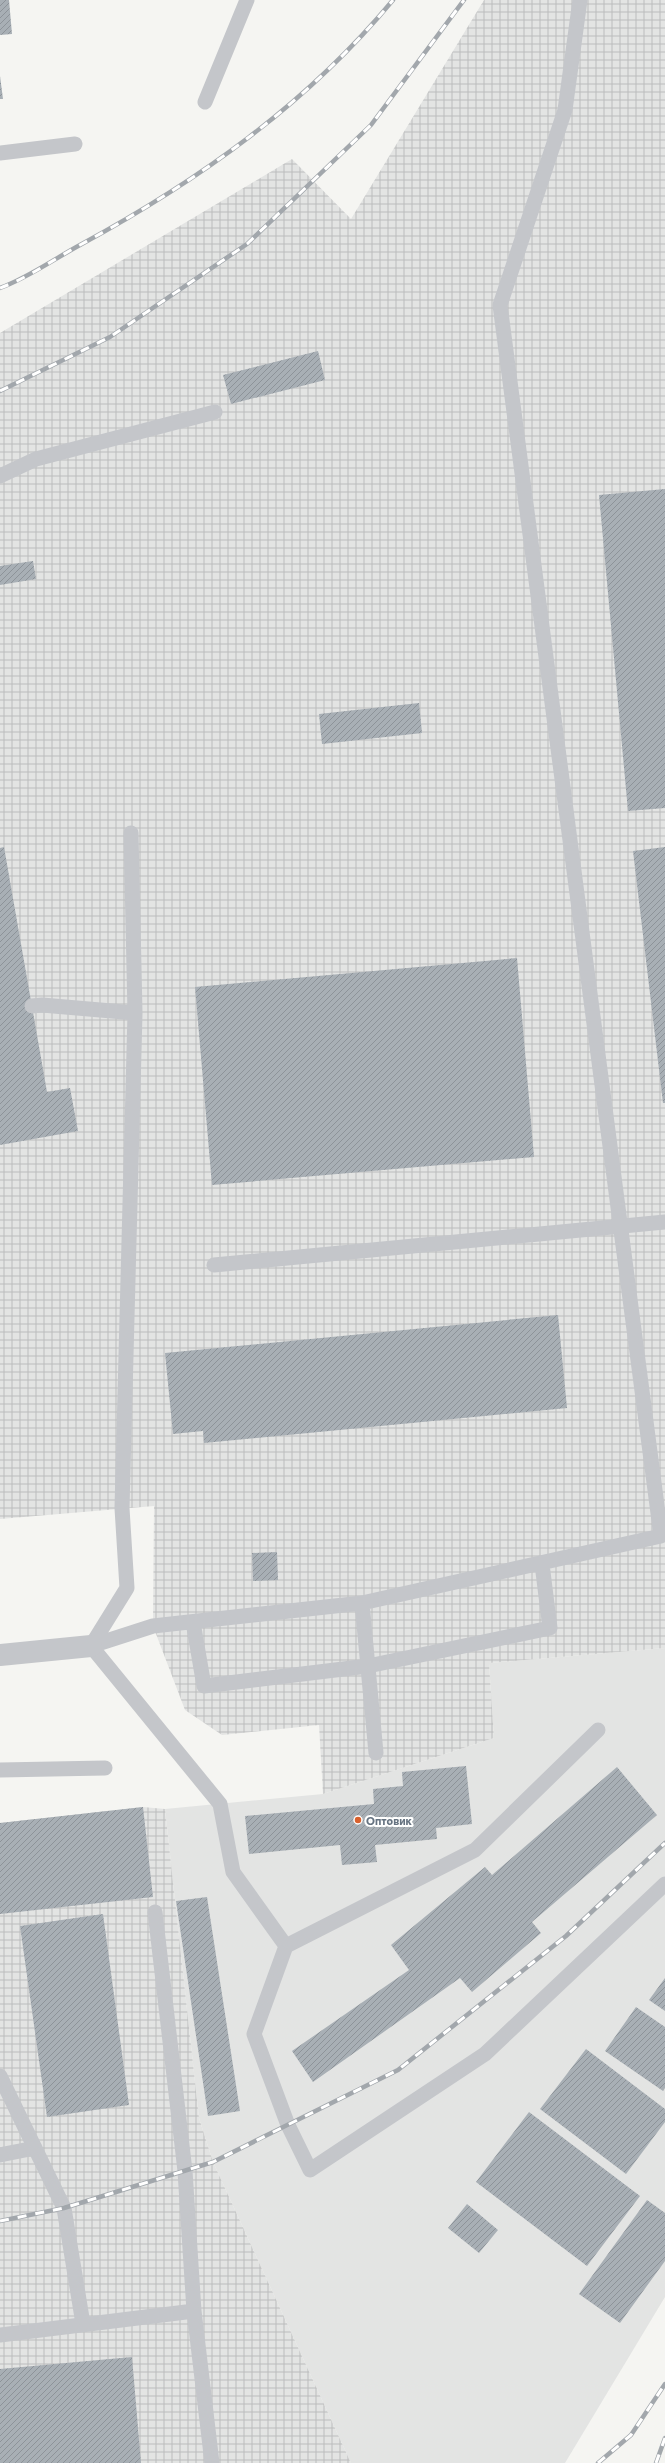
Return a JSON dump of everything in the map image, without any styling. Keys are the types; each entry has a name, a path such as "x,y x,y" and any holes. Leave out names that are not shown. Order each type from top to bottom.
{"street":[{"path":"0,1655 91,1646"}],"lane":[{"path":"206,102 247,0"},
{"path":"91,1646 154,1626 362,1604 661,1536 500,305 565,110 580,0"},
{"path":"0,153 75,144"},
{"path":"0,476 36,459 215,412"},
{"path":"91,1646 127,1588 122,1508 135,1014 131,833"},
{"path":"32,1006 42,1005 135,1014"},
{"path":"214,1265 620,1228 665,1222"},
{"path":"193,1622 204,1686 368,1666 550,1628 542,1564"},
{"path":"362,1604 376,1753"},
{"path":"91,1646 220,1804 232,1872 286,1946"},
{"path":"598,1730 475,1850 286,1946 254,2034 288,2125 310,2170 485,2054 665,1884"},
{"path":"0,1770 105,1768"},
{"path":"155,1912 185,2171 194,2310 212,2463"},
{"path":"0,2076 64,2208 83,2324"},
{"path":"0,2155 35,2148"},
{"path":"0,2335 194,2310"}],"shaded area":[{"path":"484,0 665,0 665,1648 489,1663 494,1738 323,1794 319,1725 222,1735 185,1710 153,1626 154,1506 0,1519 0,333 292,159 351,219"},
{"name":"Оптовик","path":"665,1648 665,2297 565,2463 351,2463 213,2162 199,2118 165,1809 323,1794 494,1738 489,1663"},
{"path":"143,1807 165,1809 199,2118 213,2162 351,2463 0,2463 0,1823"}],"building":[{"path":"0,0 9,0 12,34 0,35"},
{"path":"0,76 3,99 0,99"},
{"path":"318,351 325,380 231,404 223,375"},
{"path":"665,489 665,808 628,811 599,495"},
{"path":"33,561 36,579 0,585 0,566"},
{"path":"419,703 422,733 322,744 319,714"},
{"path":"4,847 47,1092 70,1088 78,1131 0,1145 0,848"},
{"path":"665,847 665,1103 663,1103 633,851"},
{"path":"517,958 534,1157 212,1185 195,987"},
{"path":"558,1315 567,1408 204,1443 203,1431 173,1434 165,1353"},
{"path":"277,1552 278,1580 253,1581 252,1553"},
{"name":"Оптовик","path":"466,1766 472,1824 436,1828 437,1839 375,1845 377,1862 342,1865 340,1845 249,1854 245,1816 374,1804 373,1789 403,1786 402,1772"},
{"path":"617,1767 657,1815 532,1922 541,1933 472,1992 460,1978 313,2082 292,2051 409,1970 391,1945 485,1867 492,1875"},
{"path":"143,1807 153,1897 0,1914 0,1823"},
{"path":"207,1897 240,2111 208,2116 176,1901"},
{"path":"103,1914 129,2105 47,2117 20,1926"},
{"path":"665,1978 665,2011 649,2000"},
{"path":"636,2007 665,2027 665,2088 663,2091 605,2051"},
{"path":"586,2049 665,2109 665,2122 626,2174 540,2109"},
{"path":"529,2112 640,2196 587,2266 476,2182"},
{"path":"647,2200 665,2213 665,2261 620,2323 579,2294"},
{"path":"467,2204 498,2230 479,2253 448,2228"},
{"path":"132,2357 141,2463 0,2463 0,2369"}],"railway":[{"path":"0,288 31,274 167,194 248,138 324,73 360,38 393,0"},
{"path":"0,391 110,337 247,244 371,125 464,0"},
{"path":"0,2221 64,2208 213,2162 398,2070 566,1936 665,1843"},
{"path":"598,2463 631,2435 665,2384"},
{"path":"656,2463 665,2438"}],"place":[{"name":"Оптовик","path":"358,1820"}]}
